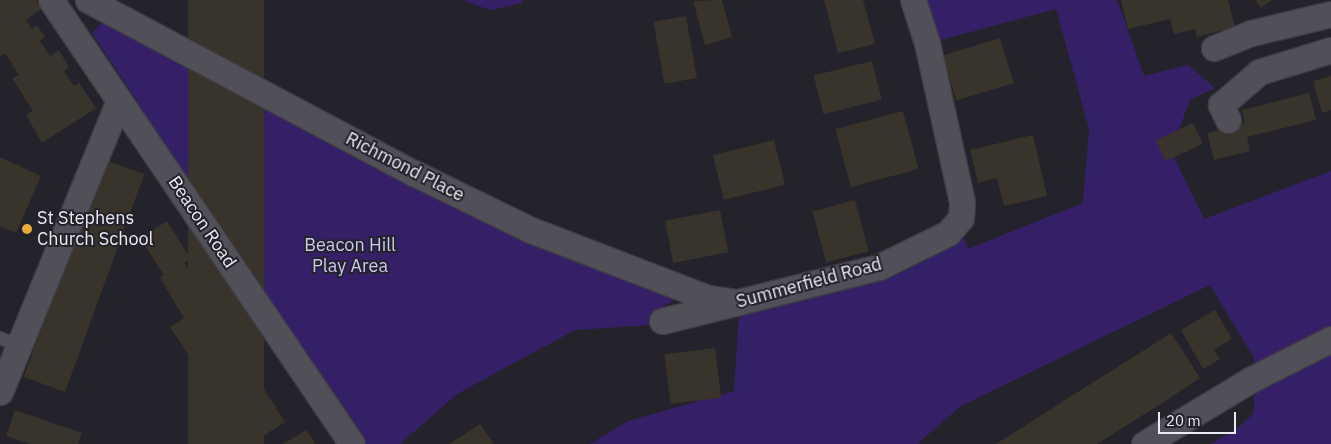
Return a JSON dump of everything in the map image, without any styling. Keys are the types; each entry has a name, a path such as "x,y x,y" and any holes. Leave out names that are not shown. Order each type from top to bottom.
{"street":[{"name":"Beacon Road","path":"51,0 352,444"},
{"name":"Richmond Place","path":"88,0 414,173 532,230 708,298 737,302"},
{"name":"Summerfield Road","path":"662,321 879,267 948,233 961,218 962,202 933,71 912,0"},
{"path":"1214,48 1252,33 1331,14"},
{"path":"1228,120 1221,105 1259,72 1331,50"},
{"path":"0,392 9,342 119,100"},
{"path":"1144,444 1250,380 1331,339"}],"green space":[{"path":"462,0 523,0 522,3 490,10"},
{"path":"923,0 1117,0 1144,76 1188,65 1215,88 1190,100 1171,151 1204,219 1331,171 1331,444 1211,444 1239,427 1254,413 1254,358 1210,285 961,406 917,444 590,444 628,421 734,391 739,313 962,232 968,249 1083,203 1089,129 1056,9 937,41"},
{"name":"Beacon Hill Play Area","path":"103,22 470,215 540,248 680,297 664,306 665,324 575,330 457,394 400,444 363,444 163,140 155,140 140,117 137,101 92,33"}],"building":[{"path":"0,0 36,0 41,9 26,20 32,29 37,25 45,37 40,41 50,56 59,50 69,67 64,71 74,86 79,83 96,108 42,143 26,115 33,111 12,78 19,75 5,53 0,57"},
{"path":"188,0 264,0 264,444 188,444"},
{"path":"722,0 732,37 705,45 693,1"},
{"path":"824,0 863,0 875,44 838,53"},
{"path":"1121,0 1228,0 1235,27 1197,37 1195,29 1174,34 1170,19 1128,29"},
{"path":"1255,0 1272,0 1261,8"},
{"path":"686,16 697,78 664,84 654,22"},
{"path":"1000,38 1014,83 956,100 943,56"},
{"path":"872,61 882,100 823,114 814,76"},
{"path":"1331,76 1331,110 1322,113 1313,81"},
{"path":"1309,93 1316,120 1247,137 1250,151 1214,160 1207,133 1245,123 1242,110"},
{"path":"903,111 919,169 851,187 835,129"},
{"path":"1193,123 1203,144 1166,161 1156,140"},
{"path":"1033,135 1047,196 1004,206 997,178 978,183 970,150"},
{"path":"774,140 785,185 724,200 713,155"},
{"path":"0,157 41,176 16,233 0,226"},
{"path":"103,159 144,174 65,392 24,377"},
{"path":"855,200 869,251 826,263 812,211"},
{"path":"720,210 728,252 673,263 665,221"},
{"path":"167,221 191,259 184,263 285,422 251,444 246,444 170,327 192,313 184,318 160,278 164,275 140,238"},
{"path":"1215,310 1232,339 1214,349 1220,359 1203,369 1181,330"},
{"path":"1171,333 1200,378 1170,398 1097,444 996,444"},
{"path":"715,348 721,398 670,404 664,354"},
{"path":"15,410 82,433 78,444 31,444 6,436"},
{"path":"480,424 494,444 449,444"},
{"path":"306,430 316,444 283,444"}],"place":[{"name":"St Stephens Church School","path":"27,229"}]}
